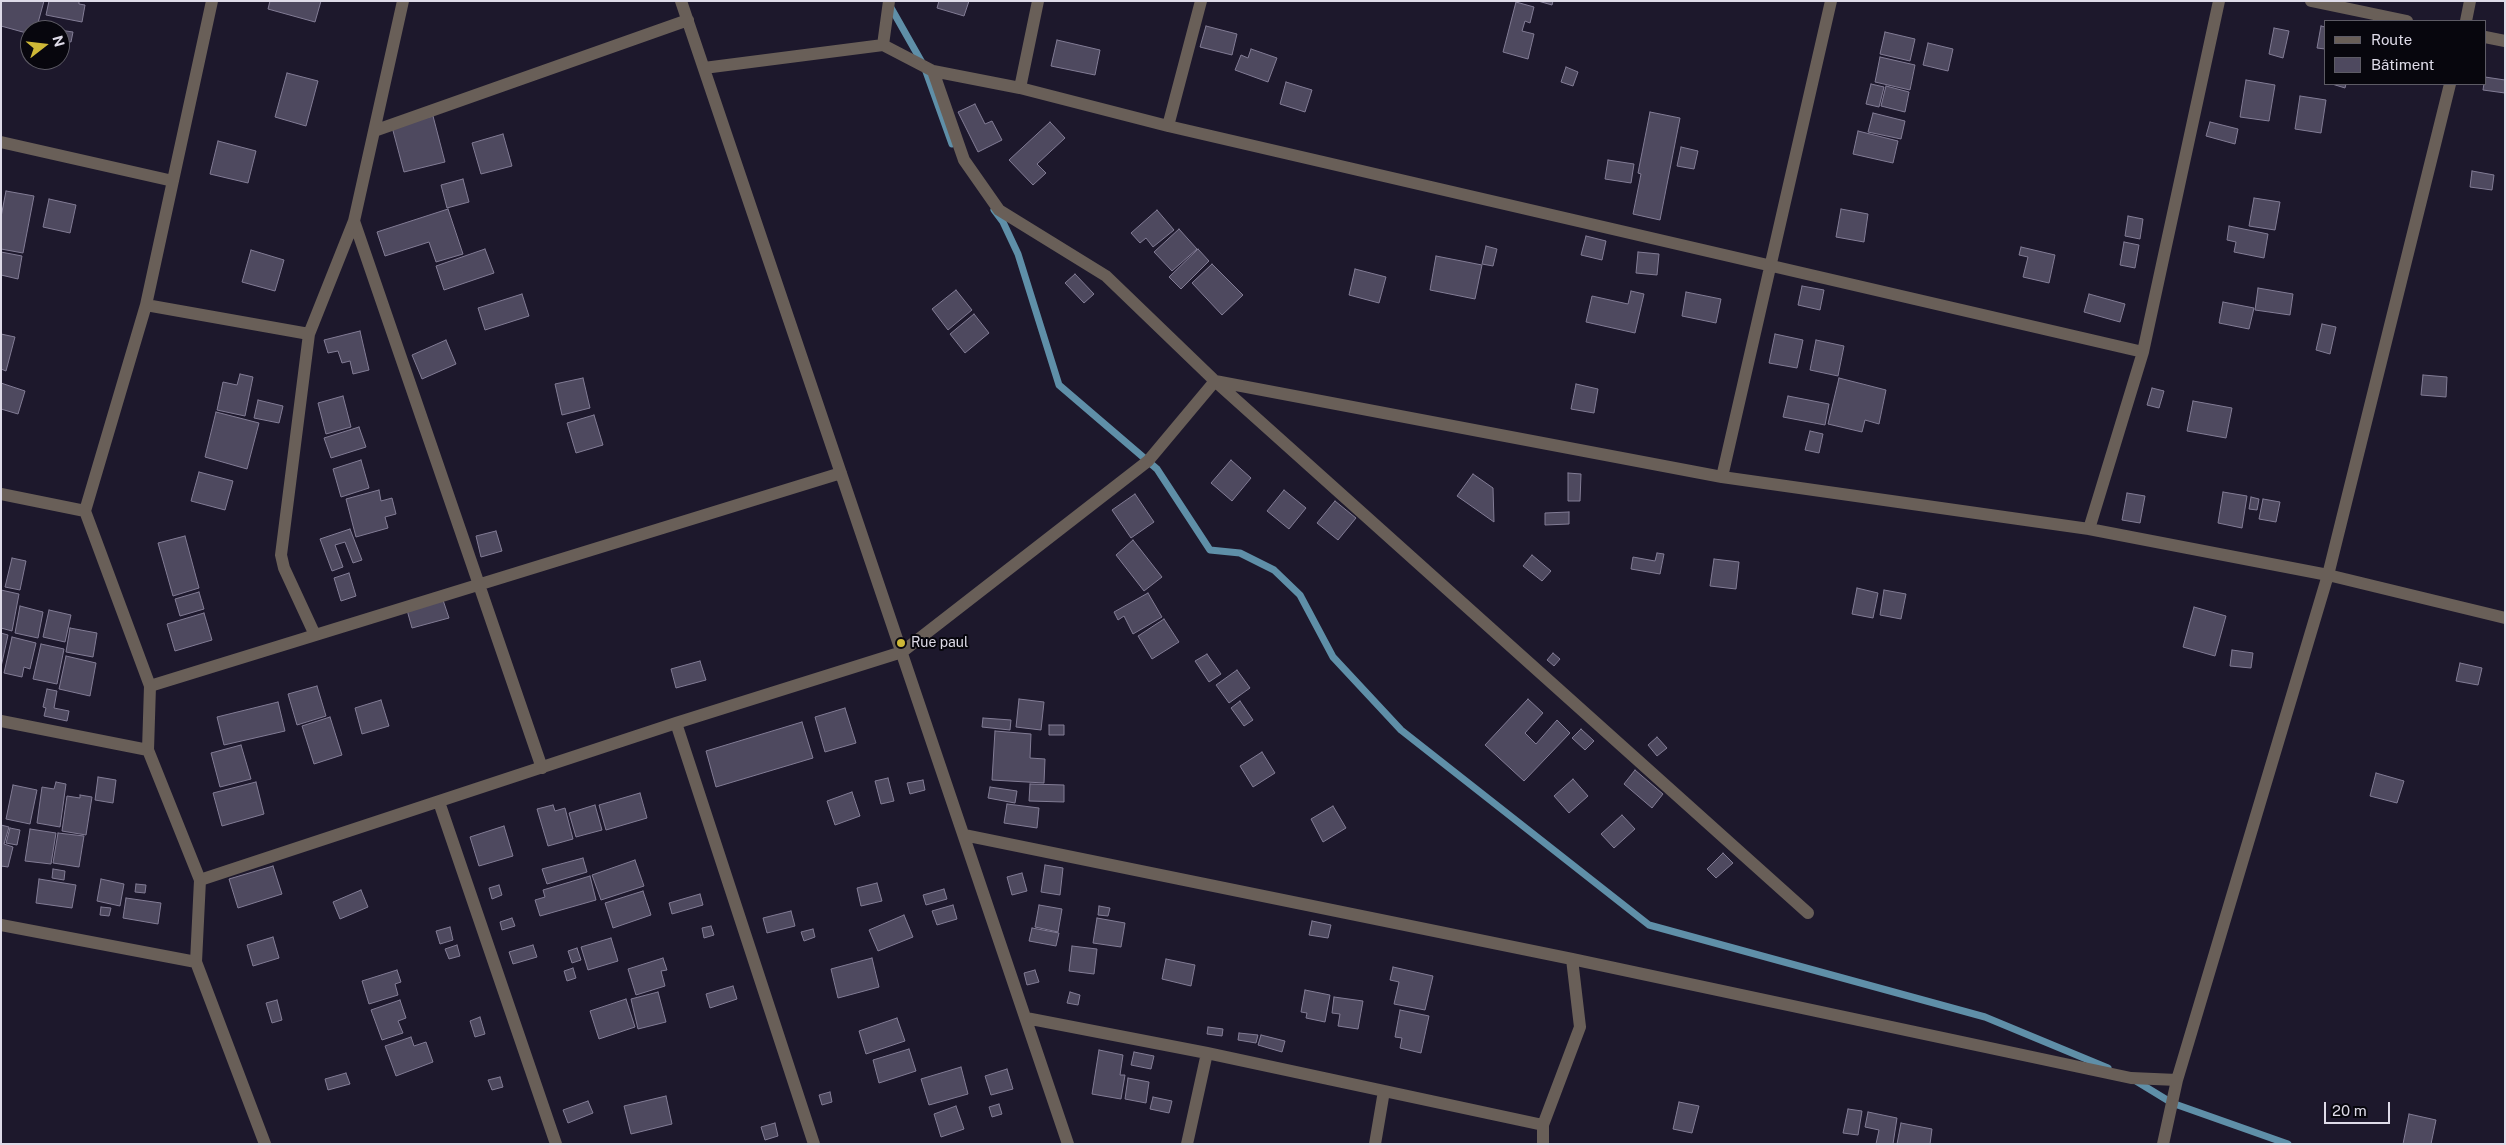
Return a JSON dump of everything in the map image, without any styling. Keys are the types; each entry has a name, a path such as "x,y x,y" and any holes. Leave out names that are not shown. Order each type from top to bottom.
{"street":[{"path":"212,1 146,305 84,511 150,686 148,750 200,880 196,962 265,1144"},
{"path":"315,634 284,568 281,555 309,334 354,221 403,1"},
{"path":"681,1 1068,1144"},
{"path":"883,45 889,1"},
{"path":"1020,88 1038,1"},
{"path":"1168,126 1201,1"},
{"path":"1722,477 1831,1"},
{"path":"2089,529 2143,352 2219,1"},
{"path":"2311,1 2402,20"},
{"path":"2466,20 2470,1"},
{"path":"374,131 688,20"},
{"path":"2486,37 2505,42"},
{"path":"704,68 883,45 933,71 1020,88 1168,126 2143,352"},
{"path":"933,71 964,160 999,210 1106,276 1214,381 1808,913"},
{"path":"2163,1144 2177,1080 2328,575 2450,85"},
{"path":"1,142 173,181"},
{"path":"354,221 542,768"},
{"path":"146,305 309,334"},
{"path":"1214,381 1722,477 2089,529 2328,575 2505,618"},
{"path":"200,880 676,723 902,652 1148,462 1214,381"},
{"path":"150,686 841,473"},
{"path":"1,494 84,511"},
{"path":"1,721 148,750"},
{"path":"676,723 814,1144"},
{"path":"439,802 556,1144"},
{"path":"964,835 1572,959 2131,1078 2177,1080"},
{"path":"1,925 196,962"},
{"path":"1543,1144 1543,1125 1580,1027 1572,959"},
{"path":"1026,1018 1207,1053 1543,1125"},
{"path":"1187,1144 1207,1053"},
{"path":"1376,1144 1384,1091"}],"building":[{"path":"1,1 44,1 39,20 20,20 20,31 1,26"},
{"path":"49,1 79,1 79,4 85,5 82,22 46,15"},
{"path":"270,1 321,1 315,22 268,9"},
{"path":"939,1 969,1 964,16 937,8"},
{"path":"1538,1 1553,1 1552,5"},
{"path":"1516,2 1534,7 1530,23 1525,21 1522,31 1534,34 1528,59 1503,52"},
{"path":"1206,26 1237,34 1232,55 1200,47"},
{"path":"2321,26 2324,27 2324,49 2317,48"},
{"path":"2274,28 2289,31 2283,58 2269,54"},
{"path":"70,32 73,32 70,42"},
{"path":"1885,32 1915,39 1910,61 1880,54"},
{"path":"1057,40 1100,50 1095,75 1051,66"},
{"path":"1928,43 1953,49 1948,71 1923,65"},
{"path":"1251,49 1277,58 1268,82 1235,70 1241,55 1248,58"},
{"path":"1880,57 1915,65 1910,90 1875,82"},
{"path":"1566,67 1578,72 1573,86 1561,82"},
{"path":"287,73 318,81 306,126 275,117"},
{"path":"2486,77 2505,80 2505,93 2483,90 2484,85 2486,85"},
{"path":"2246,80 2275,85 2269,121 2240,117"},
{"path":"1286,82 1312,90 1305,112 1280,104"},
{"path":"1871,84 1884,87 1879,107 1866,104"},
{"path":"2335,85 2346,85 2345,88"},
{"path":"1886,86 1909,92 1905,112 1881,106"},
{"path":"2300,96 2326,100 2321,133 2295,129"},
{"path":"975,104 985,124 992,121 1002,140 978,152 958,112"},
{"path":"1650,112 1680,118 1660,220 1633,214 1641,174 1638,173"},
{"path":"1873,113 1905,121 1901,139 1868,132"},
{"path":"433,116 445,162 404,172 392,127"},
{"path":"1050,122 1065,138 1037,164 1046,173 1033,185 1009,160"},
{"path":"2210,122 2238,129 2235,144 2206,136"},
{"path":"1858,131 1898,141 1893,163 1853,154"},
{"path":"503,134 512,166 481,174 472,143"},
{"path":"218,141 256,151 248,183 210,174"},
{"path":"1681,147 1698,151 1694,169 1677,166"},
{"path":"1608,160 1634,164 1631,183 1605,179"},
{"path":"2472,171 2494,175 2492,190 2470,187"},
{"path":"463,179 469,202 447,208 441,185"},
{"path":"6,191 34,196 23,253 1,249 1,217"},
{"path":"2254,198 2280,202 2275,230 2249,226"},
{"path":"49,199 76,205 70,233 43,227"},
{"path":"448,209 463,254 436,262 429,242 385,256 377,232"},
{"path":"1841,209 1868,214 1864,242 1836,237"},
{"path":"1157,210 1174,230 1153,247 1146,238 1140,243 1131,233"},
{"path":"2128,216 2143,219 2140,239 2125,236"},
{"path":"2229,226 2268,234 2264,258 2234,252 2236,242 2227,240"},
{"path":"1179,229 1197,249 1172,271 1154,252"},
{"path":"1586,236 1606,241 1602,260 1581,255"},
{"path":"2124,242 2139,245 2135,268 2120,265"},
{"path":"1486,246 1497,249 1493,266 1482,264"},
{"path":"2021,247 2055,255 2049,283 2023,277 2028,257 2019,255"},
{"path":"485,249 494,273 444,290 436,266"},
{"path":"1198,249 1209,261 1181,289 1169,277"},
{"path":"251,250 284,260 275,291 242,282"},
{"path":"1,252 22,256 18,279 1,275"},
{"path":"1638,252 1659,254 1657,275 1636,273"},
{"path":"1436,256 1482,265 1475,299 1430,290"},
{"path":"1212,264 1243,295 1222,315 1192,283"},
{"path":"1355,269 1386,277 1379,303 1349,295"},
{"path":"1075,274 1094,294 1084,303 1065,283"},
{"path":"1802,286 1824,290 1820,310 1798,305"},
{"path":"2258,288 2293,294 2290,315 2255,310"},
{"path":"956,290 972,310 948,330 932,309"},
{"path":"1631,291 1644,294 1635,333 1586,322 1592,296 1628,304"},
{"path":"1686,292 1721,299 1716,323 1682,316"},
{"path":"522,294 529,316 485,330 478,308"},
{"path":"2089,294 2125,304 2120,322 2084,312"},
{"path":"2223,302 2254,308 2249,329 2219,323"},
{"path":"974,314 989,333 965,353 950,334"},
{"path":"2322,324 2336,327 2330,354 2316,350"},
{"path":"360,331 369,370 353,374 350,361 342,363 338,351 328,353 324,340"},
{"path":"1,334 15,337 6,371 1,369"},
{"path":"1775,334 1803,340 1797,368 1769,363"},
{"path":"446,340 456,364 422,379 412,355"},
{"path":"1816,340 1844,346 1838,376 1810,370"},
{"path":"240,374 253,377 245,416 217,410 223,382 237,385"},
{"path":"2423,375 2447,377 2446,397 2421,395"},
{"path":"583,378 590,408 562,415 555,384"},
{"path":"1839,378 1886,390 1879,424 1865,420 1862,432 1828,424"},
{"path":"1,383 25,391 18,414 1,409"},
{"path":"1576,384 1598,389 1594,413 1571,409"},
{"path":"2152,388 2164,391 2159,408 2147,405"},
{"path":"343,396 351,427 326,434 318,403"},
{"path":"1788,396 1829,404 1825,425 1783,417"},
{"path":"258,400 283,406 279,423 254,418"},
{"path":"2193,401 2232,408 2226,438 2187,431"},
{"path":"216,412 259,423 247,469 205,457"},
{"path":"594,415 603,445 576,453 567,423"},
{"path":"359,427 366,447 331,458 324,438"},
{"path":"1810,431 1823,434 1819,453 1805,450"},
{"path":"361,460 369,488 341,497 333,469"},
{"path":"1231,460 1251,478 1232,501 1211,483"},
{"path":"199,472 233,481 225,510 191,501"},
{"path":"1568,473 1581,474 1580,501 1568,501"},
{"path":"1473,474 1493,488 1494,522 1457,496"},
{"path":"379,490 381,501 392,498 396,514 385,517 388,528 356,537 346,499"},
{"path":"1284,490 1306,508 1289,529 1267,511"},
{"path":"2223,492 2247,496 2242,528 2218,523"},
{"path":"2127,493 2145,496 2140,523 2122,520"},
{"path":"1135,494 1154,522 1131,538 1112,510"},
{"path":"2251,497 2259,499 2257,510 2249,509"},
{"path":"2263,499 2280,502 2276,522 2259,519"},
{"path":"1335,501 1356,518 1338,540 1317,523"},
{"path":"1569,512 1569,524 1545,525 1545,513"},
{"path":"350,529 362,560 353,563 345,542 335,545 343,567 332,571 320,539"},
{"path":"496,531 502,551 481,557 476,536"},
{"path":"185,536 199,588 173,596 158,543"},
{"path":"1133,540 1162,577 1144,591 1116,555"},
{"path":"1657,553 1664,554 1660,574 1631,569 1633,557 1655,561"},
{"path":"1532,555 1551,571 1542,581 1523,566"},
{"path":"12,558 26,561 20,590 5,587"},
{"path":"1714,559 1739,562 1736,589 1710,586"},
{"path":"349,573 356,596 341,601 334,578"},
{"path":"1857,588 1878,593 1873,618 1852,614"},
{"path":"1,590 19,594 12,631 1,628"},
{"path":"1884,590 1906,594 1901,619 1880,615"},
{"path":"199,592 204,609 180,616 175,599"},
{"path":"1148,593 1162,617 1133,634 1124,616 1118,620 1114,612"},
{"path":"443,600 449,618 412,628 407,610"},
{"path":"20,606 43,612 38,638 15,633"},
{"path":"2194,607 2226,616 2215,656 2183,647"},
{"path":"49,610 71,615 65,642 43,637"},
{"path":"204,613 212,640 175,651 167,624"},
{"path":"1164,619 1179,642 1152,659 1138,636"},
{"path":"70,628 97,633 93,657 66,652"},
{"path":"1,633 8,635 1,667"},
{"path":"12,637 36,643 30,669 24,667 22,677 4,673"},
{"path":"41,644 64,649 57,684 33,679"},
{"path":"2232,650 2253,653 2251,668 2230,666"},
{"path":"1553,653 1560,659 1554,666 1547,660"},
{"path":"1207,654 1221,674 1209,682 1195,661"},
{"path":"66,656 96,663 90,696 59,689"},
{"path":"700,661 706,680 676,688 671,669"},
{"path":"2460,663 2482,668 2478,685 2456,681"},
{"path":"1237,670 1250,688 1229,703 1216,685"},
{"path":"317,686 326,716 297,725 288,694"},
{"path":"47,689 57,691 54,708 69,711 67,721 44,716 46,708 43,707"},
{"path":"1019,699 1044,702 1041,730 1016,727"},
{"path":"1528,699 1543,713 1525,733 1536,744 1557,720 1570,733 1524,781 1485,745"},
{"path":"381,700 389,726 362,734 355,708"},
{"path":"1240,701 1253,720 1244,726 1231,708"},
{"path":"278,702 285,731 224,745 217,717"},
{"path":"845,708 856,743 825,752 815,717"},
{"path":"330,717 342,755 314,764 302,726"},
{"path":"983,718 1011,720 1010,730 982,727"},
{"path":"802,722 813,758 716,787 706,751"},
{"path":"1049,725 1064,725 1064,735 1049,735"},
{"path":"1581,729 1594,741 1585,750 1572,738"},
{"path":"995,731 1031,734 1030,758 1045,759 1044,783 992,780"},
{"path":"1657,737 1667,748 1657,756 1648,745"},
{"path":"241,745 251,779 220,787 211,753"},
{"path":"1262,752 1275,773 1253,787 1240,766"},
{"path":"1635,770 1663,794 1652,808 1624,784"},
{"path":"2376,773 2404,781 2397,803 2370,796"},
{"path":"98,777 116,780 113,803 95,800"},
{"path":"888,778 894,801 881,804 875,781"},
{"path":"1573,779 1588,796 1569,813 1554,796"},
{"path":"923,780 925,790 910,794 907,783"},
{"path":"56,782 66,784 60,827 37,823 42,787 54,789"},
{"path":"256,782 264,814 222,826 213,793"},
{"path":"1030,784 1064,785 1064,802 1029,801"},
{"path":"13,785 37,790 30,824 6,819"},
{"path":"990,787 1017,791 1015,803 988,798"},
{"path":"852,792 860,816 835,825 827,801"},
{"path":"640,793 647,818 606,830 599,805"},
{"path":"80,795 92,797 86,835 62,831 67,796 80,798"},
{"path":"1007,804 1039,808 1037,828 1004,823"},
{"path":"553,805 555,811 565,808 573,839 548,846 537,809"},
{"path":"595,805 602,830 576,837 569,813"},
{"path":"1333,806 1346,828 1323,842 1311,819"},
{"path":"1622,815 1635,829 1614,848 1601,834"},
{"path":"1,825 9,827 4,844 13,847 8,867 1,866"},
{"path":"504,826 513,856 479,866 470,837"},
{"path":"10,828 20,830 17,845 6,843"},
{"path":"30,829 56,833 51,864 25,861"},
{"path":"58,833 84,836 79,867 53,863"},
{"path":"1723,853 1733,863 1716,878 1707,869"},
{"path":"583,858 587,872 547,884 542,869"},
{"path":"635,860 644,886 601,900 592,875"},
{"path":"1045,865 1063,868 1060,895 1041,892"},
{"path":"273,866 282,894 238,908 229,879"},
{"path":"53,869 65,871 64,880 52,878"},
{"path":"1022,873 1027,891 1012,895 1007,877"},
{"path":"590,876 596,900 540,916 535,900 545,897 543,890"},
{"path":"39,879 76,885 72,908 36,903"},
{"path":"101,879 124,884 120,906 97,901"},
{"path":"877,883 882,901 861,906 857,888"},
{"path":"136,884 146,885 145,893 135,892"},
{"path":"499,885 502,895 492,899 489,888"},
{"path":"944,889 947,899 926,905 923,895"},
{"path":"361,890 368,907 340,919 333,902"},
{"path":"643,891 651,915 613,928 605,903"},
{"path":"700,894 703,905 672,914 669,903"},
{"path":"126,898 161,903 158,924 123,918"},
{"path":"953,905 957,919 937,925 932,911"},
{"path":"1039,905 1062,909 1058,932 1035,927"},
{"path":"1099,906 1110,908 1108,916 1098,915"},
{"path":"101,907 111,908 109,916 100,915"},
{"path":"791,911 795,926 767,933 763,918"},
{"path":"904,915 913,937 878,951 869,930"},
{"path":"512,918 515,926 502,930 500,922"},
{"path":"1097,918 1125,923 1121,947 1093,943"},
{"path":"1312,921 1331,925 1328,938 1309,935"},
{"path":"711,926 714,935 704,938 702,928"},
{"path":"450,927 453,940 440,944 436,931"},
{"path":"1032,928 1059,933 1056,946 1029,941"},
{"path":"813,929 815,937 804,941 801,932"},
{"path":"273,937 279,958 253,966 247,945"},
{"path":"611,938 618,961 588,970 581,947"},
{"path":"457,945 460,956 449,959 445,949"},
{"path":"533,945 537,957 513,964 509,952"},
{"path":"1072,946 1097,949 1094,974 1069,971"},
{"path":"577,948 581,960 572,963 568,951"},
{"path":"663,958 667,970 661,971 665,986 636,995 628,969"},
{"path":"872,958 879,987 838,998 831,969"},
{"path":"1166,959 1195,965 1191,986 1162,979"},
{"path":"1393,967 1433,976 1425,1010 1394,1004 1399,982 1390,980"},
{"path":"573,968 576,978 567,981 564,971"},
{"path":"397,970 401,982 395,984 398,995 369,1004 362,981"},
{"path":"1035,970 1039,982 1027,985 1024,973"},
{"path":"733,986 737,999 710,1008 706,994"},
{"path":"1305,990 1330,995 1325,1022 1306,1018 1307,1013 1301,1012"},
{"path":"658,992 666,1022 638,1029 631,999"},
{"path":"1070,992 1080,995 1078,1005 1067,1003"},
{"path":"1334,997 1363,1001 1358,1029 1338,1026 1340,1014 1332,1013"},
{"path":"626,999 635,1027 599,1039 590,1011"},
{"path":"277,1000 282,1020 272,1023 266,1003"},
{"path":"400,1000 406,1018 398,1021 403,1033 382,1040 371,1010"},
{"path":"1400,1010 1429,1016 1421,1053 1400,1048 1402,1038 1395,1037"},
{"path":"480,1017 485,1034 475,1037 470,1021"},
{"path":"897,1018 905,1041 866,1054 859,1031"},
{"path":"1208,1027 1223,1029 1222,1036 1207,1034"},
{"path":"1239,1033 1258,1035 1256,1043 1238,1040"},
{"path":"1261,1035 1285,1041 1282,1052 1258,1045"},
{"path":"411,1037 414,1046 426,1042 433,1062 396,1076 385,1046"},
{"path":"909,1049 916,1071 879,1083 873,1060"},
{"path":"1099,1050 1123,1055 1120,1075 1125,1075 1121,1099 1092,1094"},
{"path":"1134,1052 1154,1056 1151,1069 1131,1065"},
{"path":"961,1067 968,1094 929,1105 921,1079"},
{"path":"1007,1069 1013,1089 991,1095 985,1076"},
{"path":"346,1073 350,1084 328,1090 325,1079"},
{"path":"500,1077 503,1087 492,1090 488,1080"},
{"path":"1128,1078 1149,1082 1146,1103 1125,1099"},
{"path":"830,1092 832,1102 822,1105 819,1095"},
{"path":"666,1096 672,1124 631,1134 624,1106"},
{"path":"1153,1097 1172,1101 1169,1113 1150,1109"},
{"path":"588,1101 593,1113 568,1123 563,1110"},
{"path":"1679,1102 1699,1106 1692,1133 1673,1129"},
{"path":"999,1104 1002,1114 992,1117 989,1107"},
{"path":"956,1106 964,1129 941,1137 934,1114"},
{"path":"1848,1109 1862,1111 1858,1135 1843,1133"},
{"path":"1868,1112 1897,1118 1893,1144 1876,1144 1879,1130 1865,1127"},
{"path":"2409,1114 2436,1120 2431,1144 2403,1144"},
{"path":"775,1123 778,1136 765,1140 761,1127"},
{"path":"1901,1123 1932,1129 1930,1144 1897,1144"}],"waterway":[{"path":"890,6 924,66 952,144"},
{"path":"994,210 1003,222 1018,254 1059,385 1157,469 1210,550 1240,553 1274,570 1300,595 1333,657 1401,730 1649,925 1985,1017 2108,1068"},
{"path":"2136,1081 2172,1103 2288,1144"}],"place":[{"name":"Rue paul","path":"901,643"}]}
